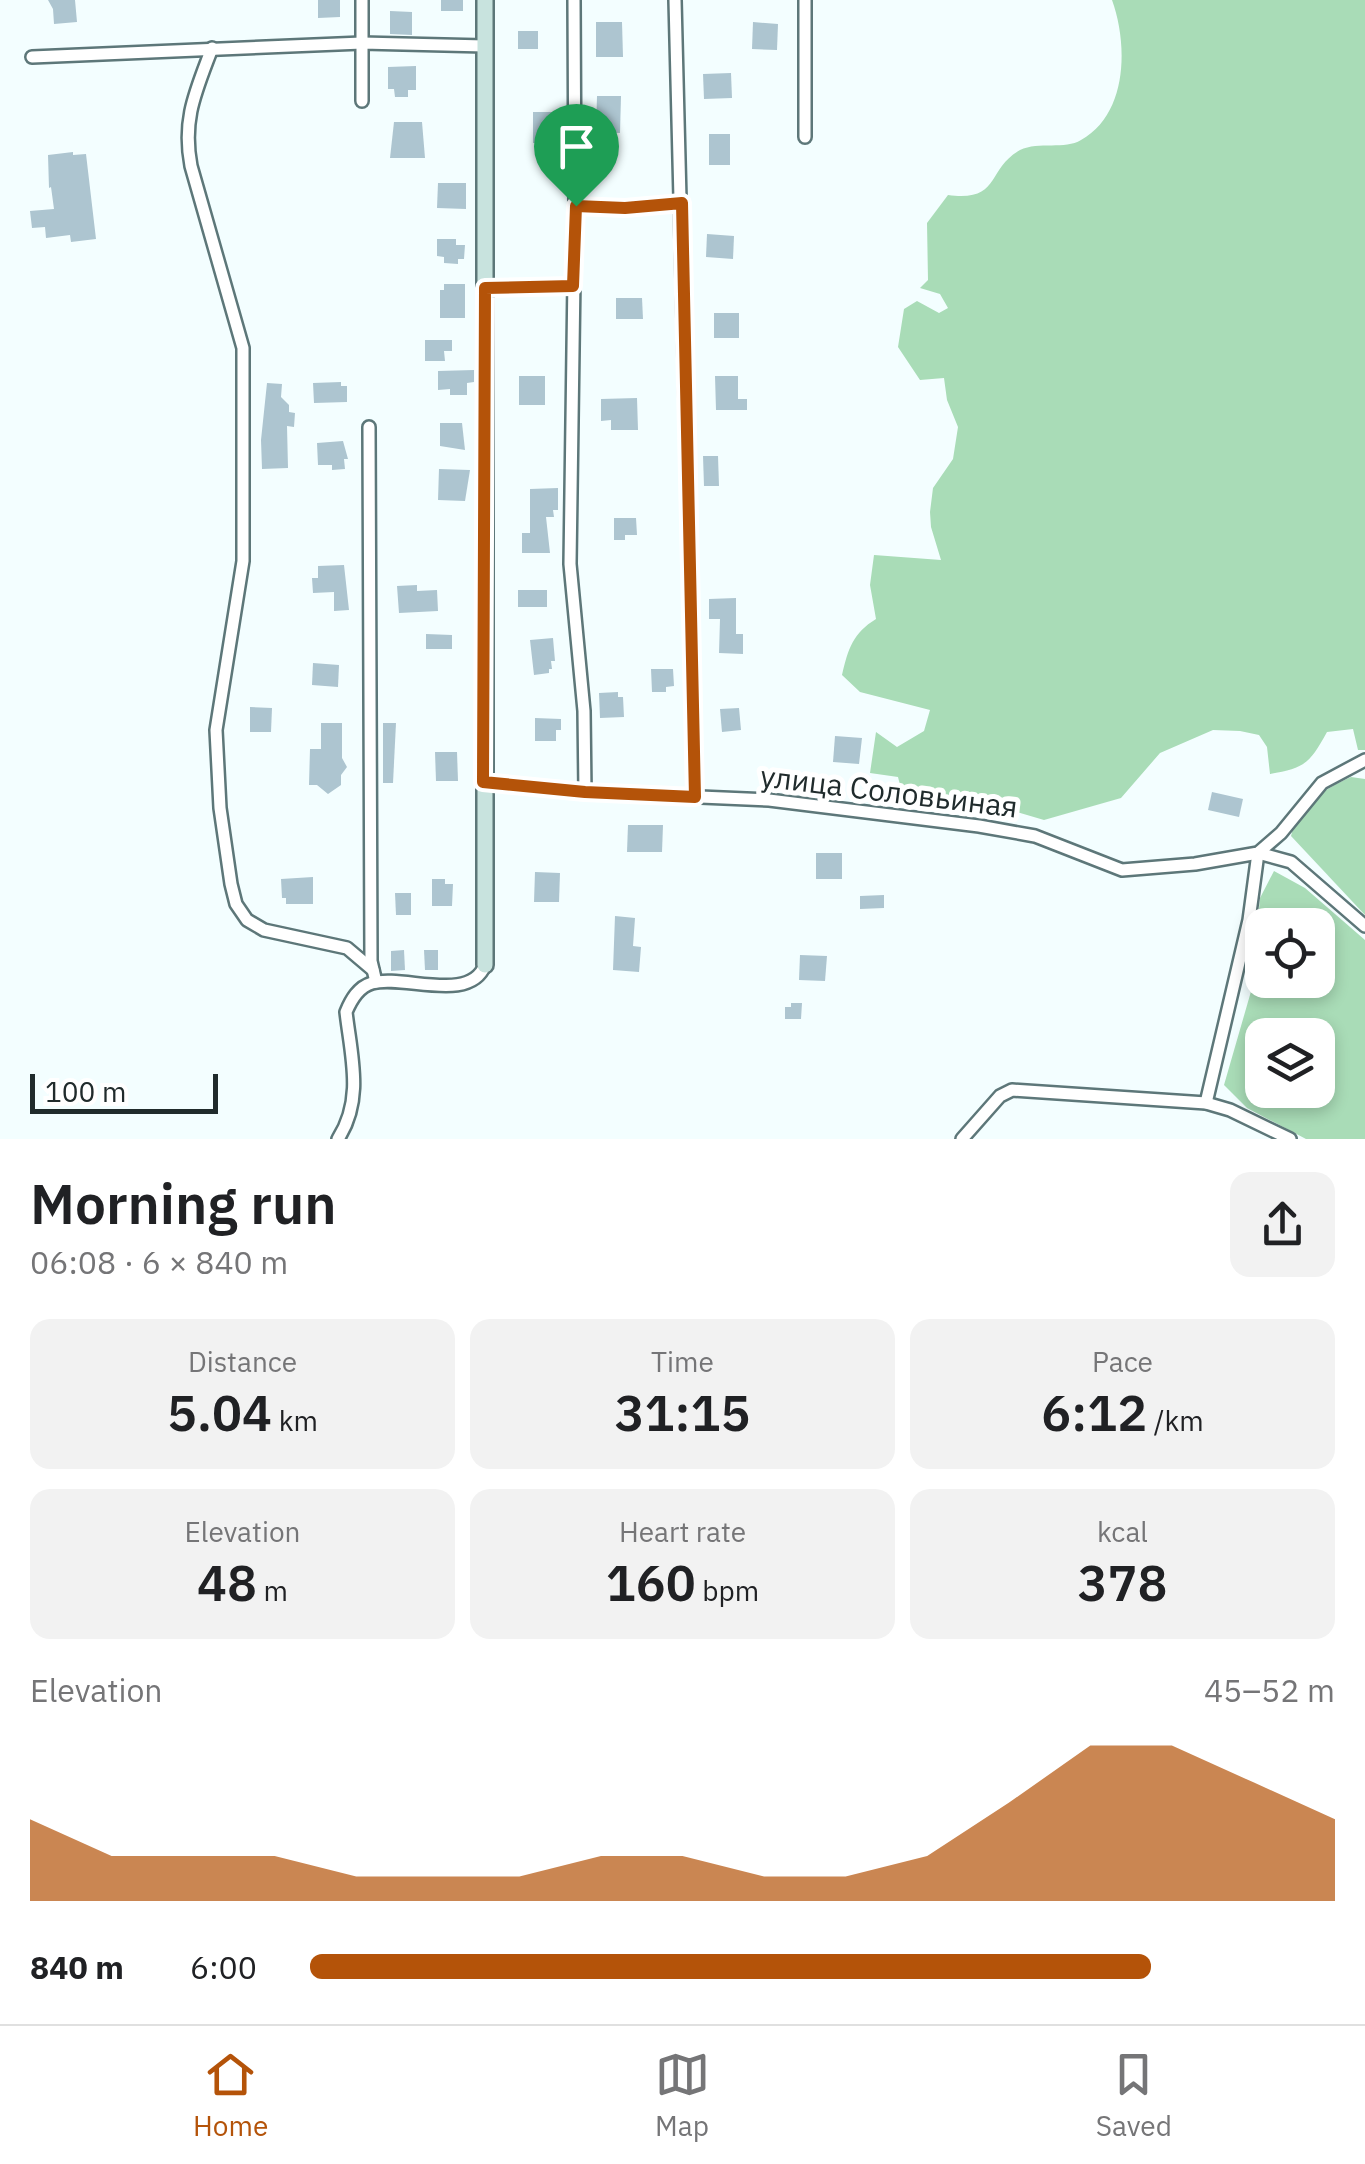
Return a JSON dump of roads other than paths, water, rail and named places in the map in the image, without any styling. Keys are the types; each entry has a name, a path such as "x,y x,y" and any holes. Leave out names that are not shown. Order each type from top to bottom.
{"street":[{"path":"362,0 362,101"},
{"path":"212,48 188,115 186,140 190,166 243,348 243,561 216,730 220,808 236,904 247,920 264,930 347,948 375,976 456,985 475,979 485,965 485,0"},
{"path":"574,0 576,206 570,564 584,711 585,792"},
{"path":"675,0 695,797"},
{"path":"805,137 806,0"},
{"path":"32,57 362,42 486,46"},
{"path":"576,206 625,208 682,203"},
{"path":"485,288 573,286"},
{"path":"338,1139 354,1102 355,1057 346,1012 359,990 375,976 369,427"},
{"path":"1206,1103 1249,920 1258,853 1281,833 1322,783 1365,760"},
{"name":"улица Соловьиная","path":"483,782 585,792 769,800 979,826 1035,836 1122,870 1258,853"},
{"path":"1258,853 1292,862 1365,926"},
{"path":"962,1139 1000,1096 1012,1090 1206,1103 1230,1110 1290,1139"}]}
